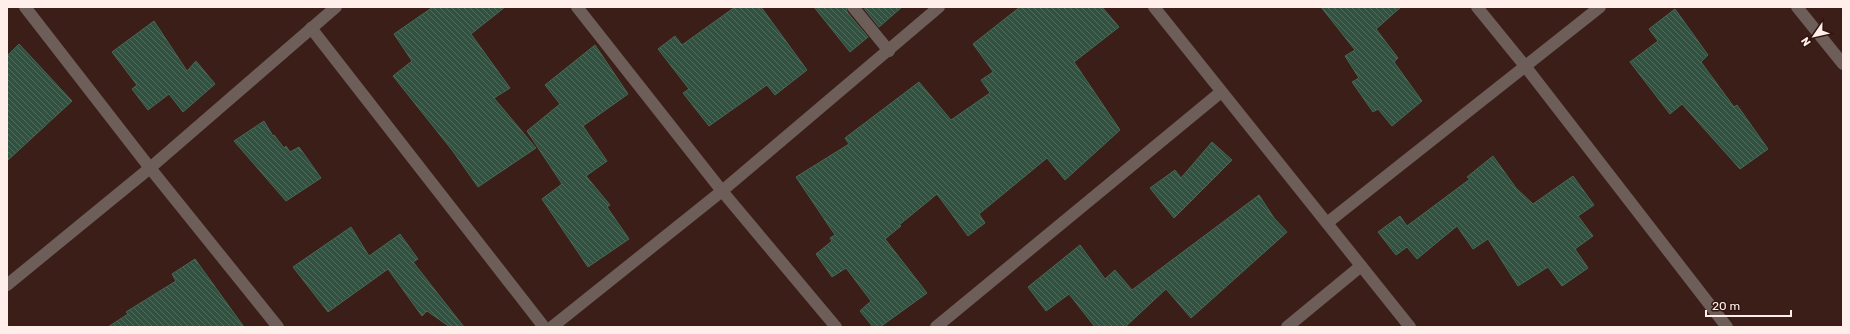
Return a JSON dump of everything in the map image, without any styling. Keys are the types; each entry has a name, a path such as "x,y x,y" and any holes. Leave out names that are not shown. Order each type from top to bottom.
{"street":[{"path":"25,7 150,168 278,327"},
{"path":"7,285 150,168 336,7"},
{"path":"577,7 722,191 836,327"},
{"path":"853,7 889,51"},
{"path":"552,327 722,191 889,51 939,7"},
{"path":"1154,7 1410,327"},
{"path":"1477,7 1525,66 1727,327"},
{"path":"1327,223 1600,7"},
{"path":"1797,7 1843,64"},
{"path":"311,28 544,327"},
{"path":"936,327 1221,92"},
{"path":"1287,327 1361,266"}],"building":[{"path":"433,7 505,7 471,34 510,88 494,98 536,148 478,187 452,150 393,76 412,61 394,34"},
{"path":"735,7 761,7 807,70 775,95 767,85 709,126 683,93 689,89 658,49 675,36 682,45"},
{"path":"814,7 846,7 847,12 868,37 850,52"},
{"path":"863,7 902,7 879,27"},
{"path":"1020,7 1102,7 1119,27 1074,62 1120,130 1065,180 1047,158 979,214 985,223 968,236 937,194 899,225 901,226 885,239 927,293 880,327 873,327 860,311 871,301 846,268 832,277 816,254 832,241 830,238 835,235 796,177 849,144 845,138 919,82 951,120 990,93 981,80 993,72 973,44"},
{"path":"1321,7 1401,7 1376,29 1398,58 1394,62 1422,101 1392,126 1378,109 1373,112 1352,82 1359,78 1345,56 1355,50"},
{"path":"1675,9 1708,55 1701,62 1734,107 1737,105 1768,149 1740,169 1682,104 1670,114 1630,62 1658,41 1649,29"},
{"path":"154,21 187,71 196,61 215,84 183,112 169,94 148,110 132,89 137,85 112,52"},
{"path":"19,44 72,101 7,161 7,56"},
{"path":"595,45 628,94 583,126 607,161 586,176 610,205 607,207 629,239 588,267 542,199 562,184 527,131 560,104 545,85"},
{"path":"264,121 273,136 274,135 284,148 286,146 290,152 299,147 321,178 286,201 234,141"},
{"path":"1212,142 1232,160 1174,218 1150,188 1175,170 1181,178"},
{"path":"1493,156 1516,188 1533,204 1573,176 1594,205 1578,216 1593,236 1575,249 1588,268 1562,286 1548,267 1518,286 1488,239 1473,249 1457,226 1417,259 1407,247 1396,255 1378,232 1400,216 1407,226 1470,179 1467,177"},
{"path":"1259,195 1274,218 1287,232 1191,318 1166,289 1125,327 1095,327 1069,294 1046,311 1028,287 1080,245 1105,279 1115,270 1132,290"},
{"path":"351,227 369,256 400,234 418,259 413,262 464,327 450,327 427,311 422,316 388,269 328,312 293,267"},
{"path":"195,259 244,327 108,327 128,314 126,312 176,281 172,274"}]}
